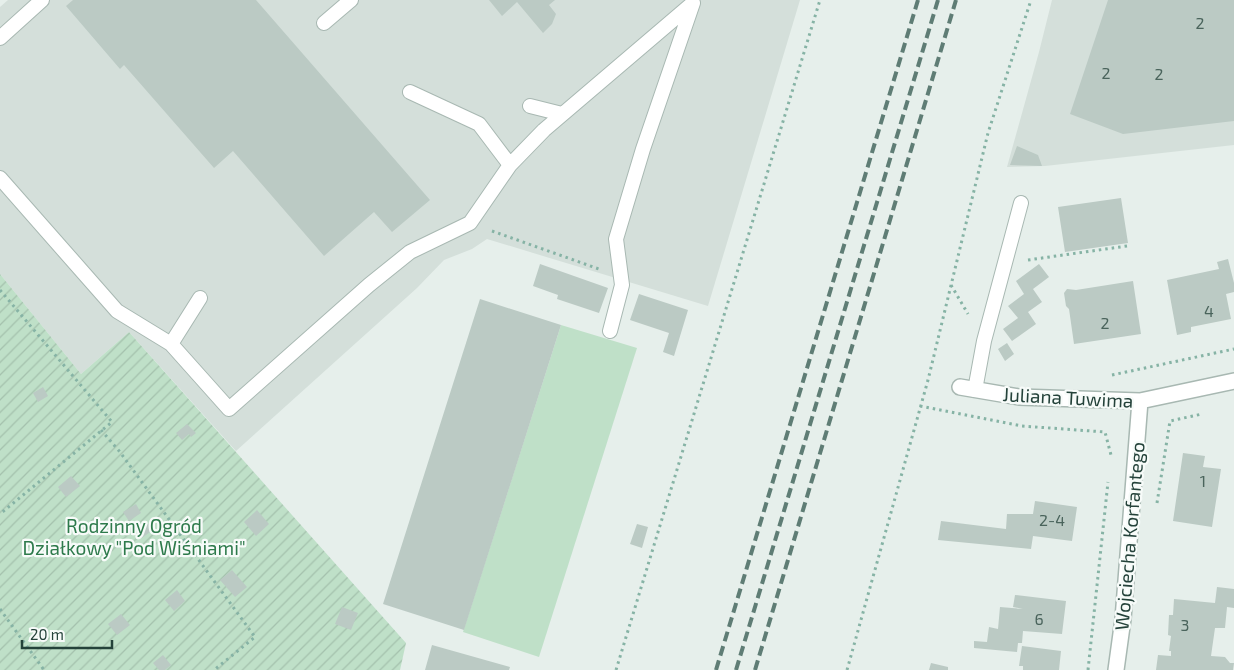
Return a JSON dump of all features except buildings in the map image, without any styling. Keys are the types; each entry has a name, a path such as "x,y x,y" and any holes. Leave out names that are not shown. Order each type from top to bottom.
{"street":[{"name":"Juliana Tuwima","path":"968,388 1019,397 1140,402 1234,381"},
{"name":"Wojciecha Korfantego","path":"1116,670 1123,618 1140,402"}],"lane":[{"path":"0,38 42,0"},
{"path":"324,23 351,0"},
{"path":"0,178 117,311 172,344 229,409 369,285 410,252 470,223 510,166 562,114 694,2"},
{"path":"610,331 622,278 616,239 643,149 694,2"},
{"path":"410,92 479,124 510,166"},
{"path":"530,106 562,114"},
{"path":"968,388 984,341 1021,203"},
{"path":"172,344 200,298"}],"path":[{"path":"616,670 820,0"},
{"path":"847,670 920,406 988,133 1031,0"},
{"path":"470,223 622,278"},
{"path":"1045,258 1127,246"},
{"path":"0,290 112,422 0,514"},
{"path":"1108,376 1234,350"},
{"path":"920,406 1022,426 1105,432 1111,456"},
{"path":"101,430 120,452 255,637 214,670"},
{"path":"1088,670 1109,476"},
{"path":"0,609 44,670"}],"shaded area":[{"path":"8,0 800,0 708,306 487,239 472,249 444,260 417,288 236,451 129,332 81,374 0,274 0,7"},
{"path":"1052,0 1234,0 1234,145 1045,166 1007,167"}],"green space":[{"name":"Rodzinny Ogród Działkowy \"Pod Wiśniami\"","path":"0,274 81,374 129,332 406,643 400,670 0,670"},
{"path":"561,325 637,348 539,657 463,632"}],"railway":[{"path":"716,670 918,0"},
{"path":"736,670 938,0"},
{"path":"755,670 956,0"}]}
